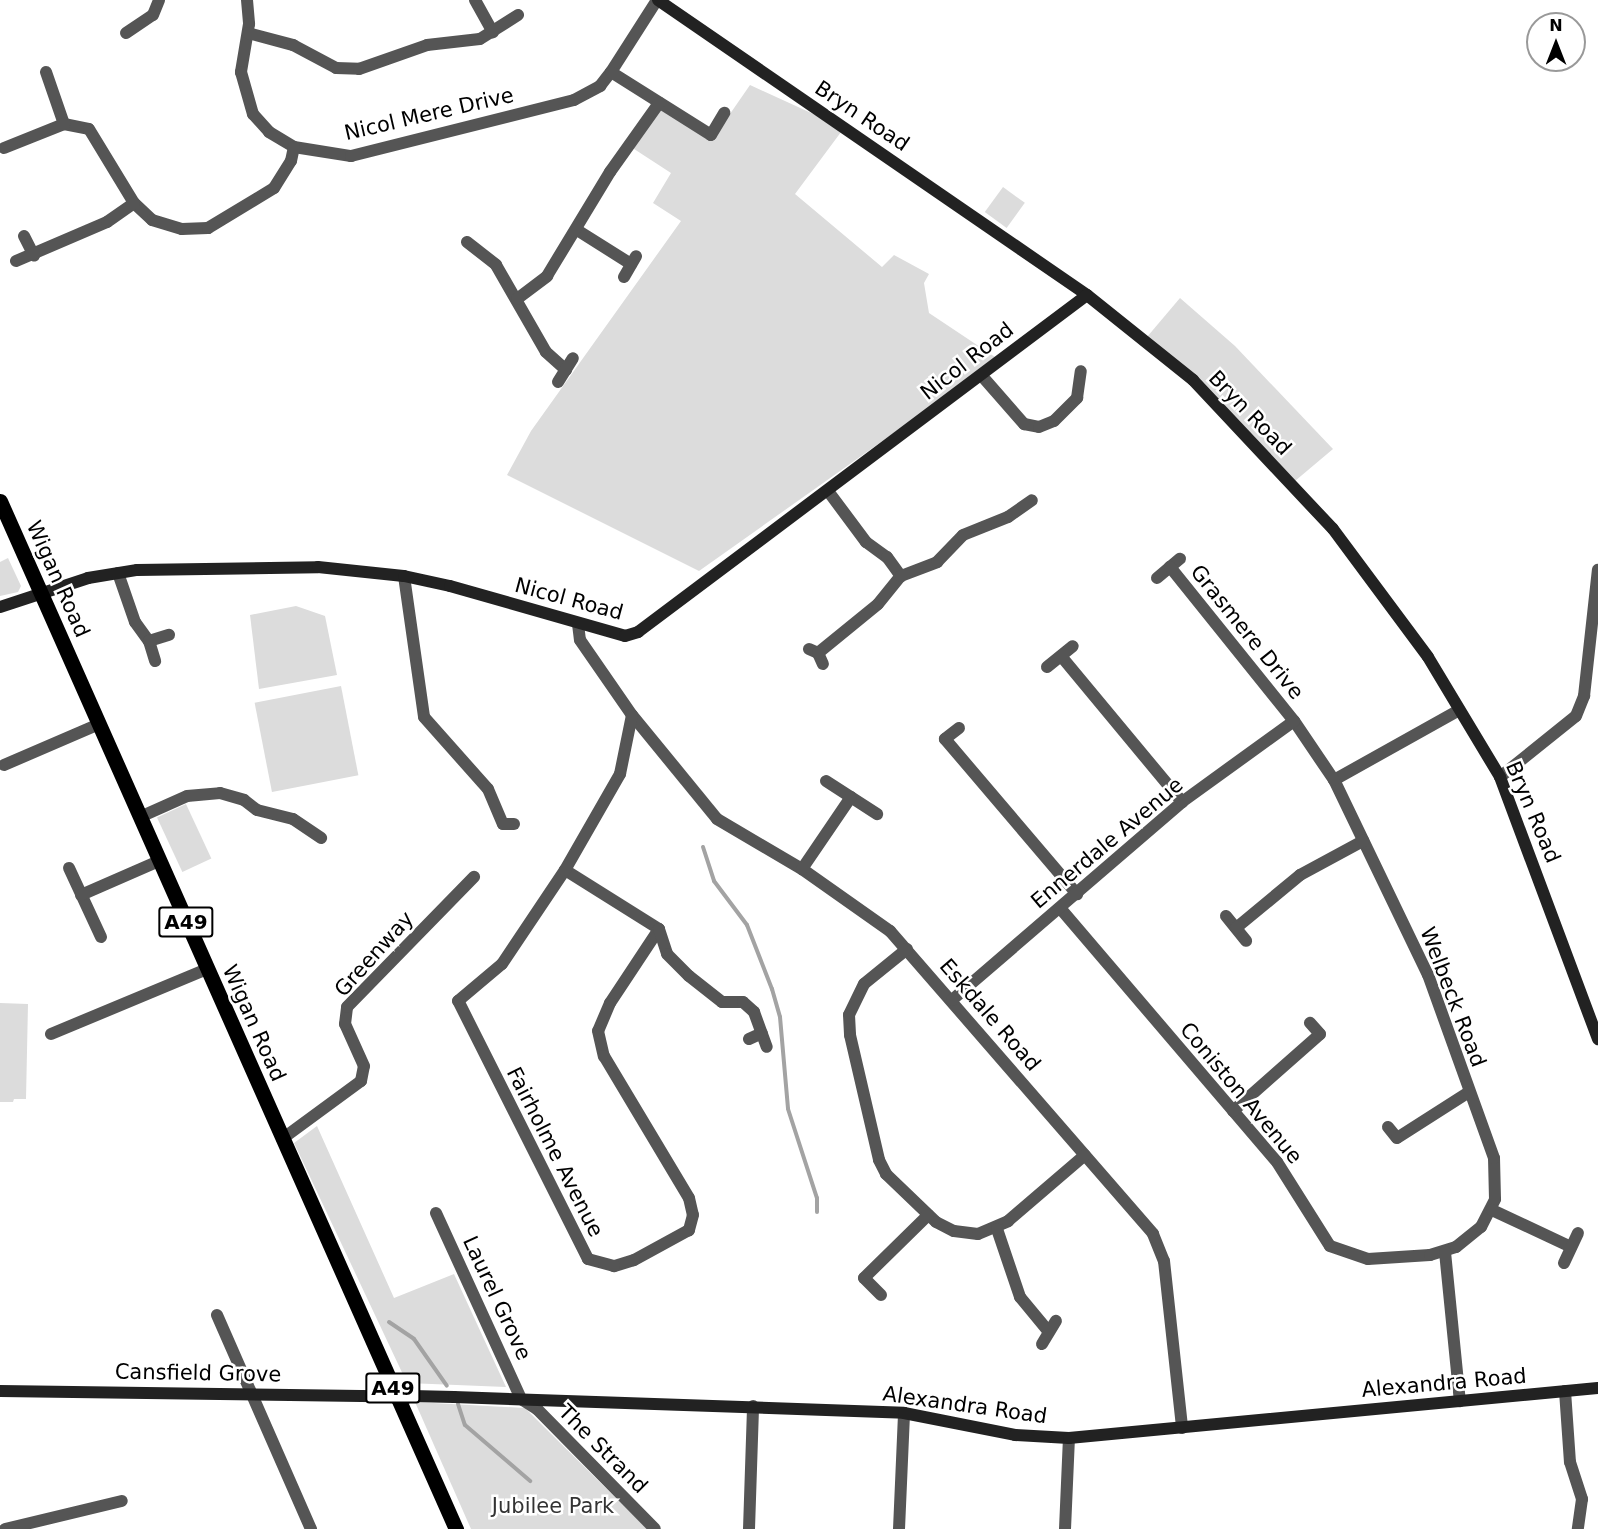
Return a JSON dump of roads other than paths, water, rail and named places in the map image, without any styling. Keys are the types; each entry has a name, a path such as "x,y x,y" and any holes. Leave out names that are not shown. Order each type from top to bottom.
{"main road":[{"name":"Wigan Road","path":"0,501 456,1529"}],"street":[{"path":"126,33 153,15 159,0"},
{"name":"Nicol Mere Drive","path":"247,0 248,33 241,72 248,104 269,132 294,147 351,156 574,100 600,86 657,0"},
{"path":"475,0 493,32"},
{"name":"Bryn Road","path":"657,0 1087,295 1193,380 1333,529 1428,657 1500,777 1598,1039"},
{"path":"248,33 293,45 322,62 347,70 371,66 427,45 470,42 493,32 518,15"},
{"path":"46,72 64,124"},
{"path":"611,72 711,135 724,113"},
{"path":"517,299 547,276 577,230 610,172 659,103"},
{"path":"4,148 64,124 89,129 134,203 152,219 182,229 208,228 280,183 294,147"},
{"path":"16,261 34,256 106,222 134,203"},
{"path":"577,230 634,260 624,277"},
{"path":"24,236 34,256"},
{"path":"467,242 492,261 517,299 546,352 566,370"},
{"name":"Nicol Road","path":"0,607 43,596 88,578 118,573 231,566 318,567 404,576 618,635 638,632 1087,295"},
{"path":"558,382 573,358"},
{"path":"982,375 1024,424 1039,427 1054,421 1077,398 1080,371"},
{"path":"828,491 866,542 887,557 901,576"},
{"path":"817,655 878,604 901,576 937,562 963,535 1008,518 1033,499"},
{"name":"Grasmere Drive","path":"1157,578 1175,563 1294,721"},
{"path":"1500,777 1576,716 1584,696 1598,570"},
{"path":"118,573 135,622 149,641 155,661"},
{"path":"404,576 424,717 488,789 503,824 514,824"},
{"name":"Eskdale Road","path":"578,624 580,640 632,715 717,819 802,869 890,932 908,948 1161,1247 1182,1428"},
{"path":"149,641 169,635"},
{"path":"1047,668 1073,646"},
{"path":"1061,656 1182,802"},
{"path":"1334,780 1460,710"},
{"name":"Fairholme Avenue","path":"632,715 620,774 565,870 501,964 461,994 458,1006 588,1259 594,1263 614,1266 634,1260 689,1230 693,1215 689,1198 608,1064 598,1031 610,1003 659,929"},
{"name":"Welbeck Road","path":"1294,721 1334,780 1428,975 1494,1158 1496,1189 1492,1209 1474,1235 1445,1252"},
{"name":"Ennerdale Avenue","path":"952,1000 1182,802 1294,721"},
{"path":"4,765 99,724"},
{"path":"959,728 945,739 1077,894"},
{"path":"826,781 877,814"},
{"path":"140,817 187,796 220,793 244,800 257,810 293,819 321,838"},
{"path":"802,869 850,797"},
{"path":"1236,928 1300,875 1363,841"},
{"path":"81,895 159,861"},
{"path":"69,868 101,937"},
{"path":"565,870 659,929 668,954 689,976 722,1002 743,1002 754,1012 767,1047"},
{"name":"Greenway","path":"282,1139 361,1081 364,1066 345,1024 346,1007 474,877"},
{"name":"Coniston Avenue","path":"1060,908 1278,1162 1330,1246 1368,1259 1445,1252"},
{"path":"1226,916 1246,941"},
{"path":"908,948 859,991 849,1023 882,1167 928,1215 961,1233 997,1229 1085,1155"},
{"path":"51,1034 207,969"},
{"path":"1233,1111 1320,1034 1310,1023"},
{"path":"749,1039 762,1034"},
{"path":"1388,1127 1398,1138 1469,1092"},
{"path":"1492,1209 1571,1247"},
{"name":"Laurel Grove","path":"436,1213 522,1399"},
{"path":"881,1295 864,1278 928,1215"},
{"path":"997,1229 1020,1297 1049,1332"},
{"path":"1564,1263 1578,1233"},
{"path":"1445,1252 1460,1401"},
{"path":"217,1315 311,1529"},
{"path":"1042,1344 1056,1321"},
{"name":"Alexandra Road","path":"396,1396 753,1406 904,1413 1015,1435 1069,1438 1598,1388"},
{"name":"Cansfield Grove","path":"0,1391 396,1396"},
{"path":"1565,1391 1570,1462 1582,1499 1578,1529"},
{"name":"The Strand","path":"522,1399 537,1409 655,1529"},
{"path":"749,1529 753,1406"},
{"path":"899,1529 904,1413"},
{"path":"1065,1529 1069,1438"},
{"path":"5,1529 122,1501"}],"waterway":[{"path":"703,847 714,881 747,925 772,989 780,1017 788,1109 817,1198 817,1212"},
{"path":"389,1322 414,1339 447,1386"},
{"path":"458,1404 465,1425 530,1481"}],"park label":[{"name":"Jubilee Park","path":"553,1506"}]}
